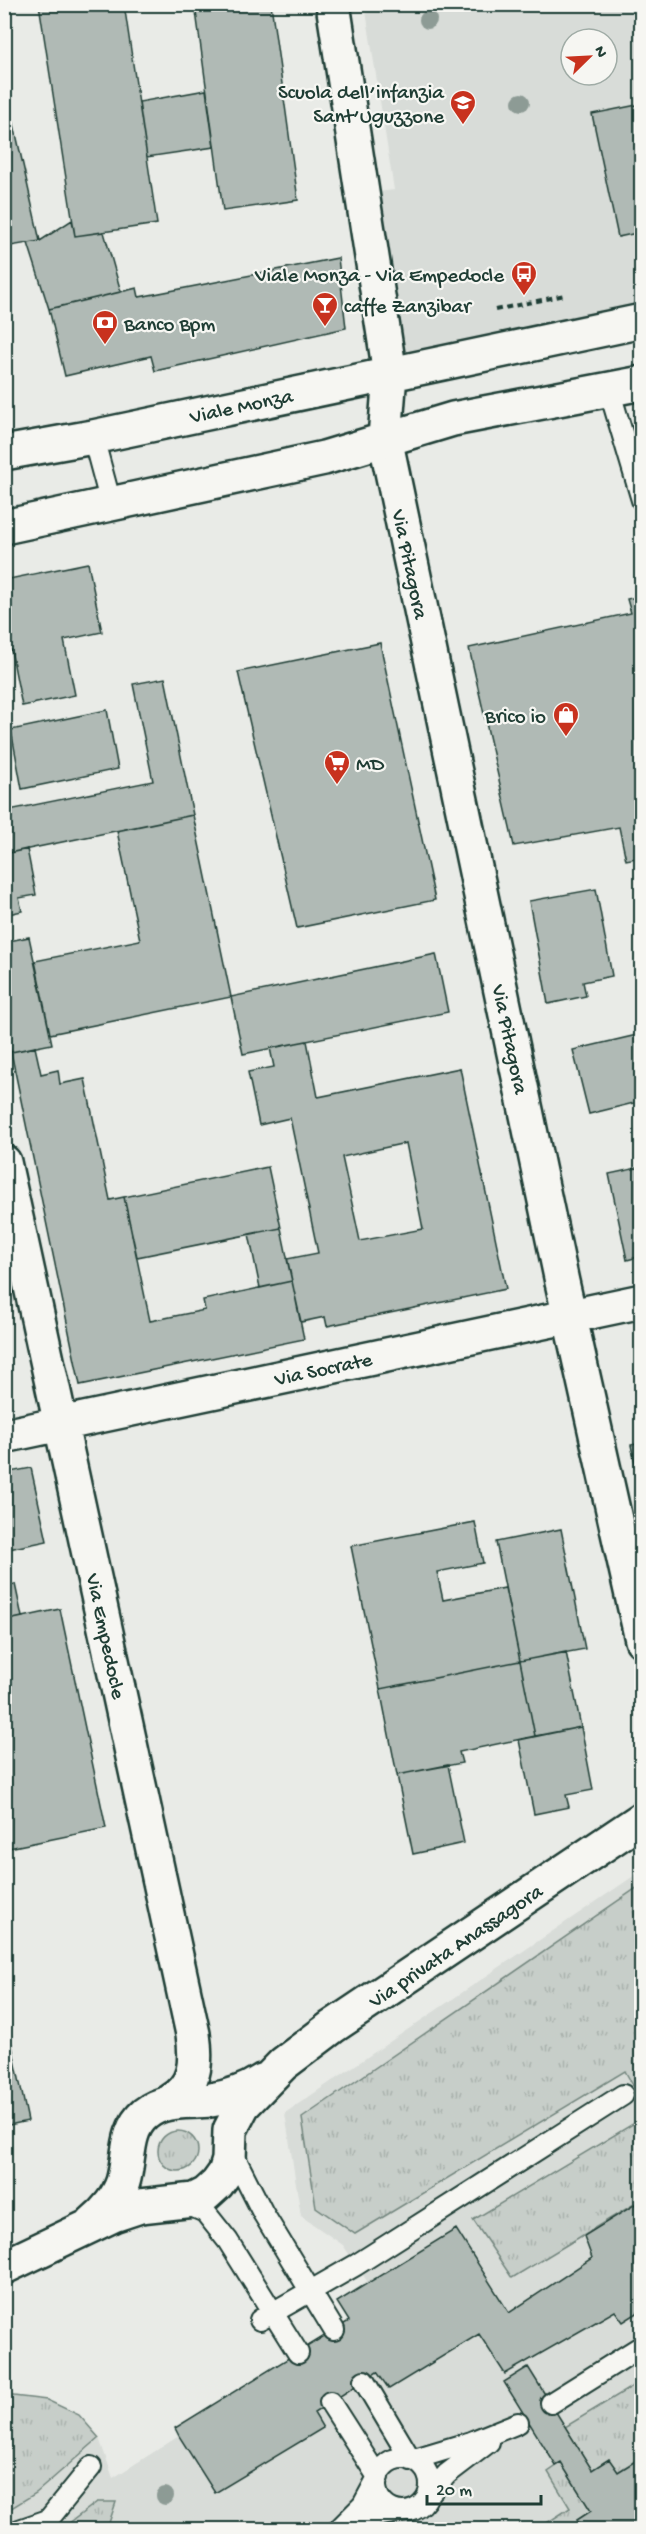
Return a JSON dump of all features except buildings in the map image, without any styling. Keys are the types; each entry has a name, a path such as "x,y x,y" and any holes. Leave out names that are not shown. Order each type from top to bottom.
{"street":[{"path":"333,4 390,374 385,438"},
{"name":"Viale Monza","path":"4,453 93,437 642,321"},
{"path":"4,527 324,458 453,419 642,383"},
{"name":"Via Pitagora","path":"385,438 570,1315 642,1640"},
{"name":"Via Empedocle","path":"4,1162 63,1424 193,2034 195,2067 192,2078 178,2101"},
{"name":"Via Socrate","path":"4,1436 642,1301"},
{"name":"Via privata Anassagora","path":"87,2226 98,2218 117,2195 123,2182 129,2142 134,2128 143,2115 156,2106 178,2101 212,2100 236,2094 257,2085 332,2027 642,1819"},
{"name":"Via privata Anassagora","path":"4,2268 87,2226 140,2206 194,2200 217,2184 225,2173 229,2160 230,2130 243,2104 271,2075"},
{"path":"178,2101 201,2106 214,2115 223,2128 229,2144"},
{"name":"Via privata Anassagora","path":"129,2142 130,2163 140,2183 163,2199 178,2202"}],"lane":[{"path":"609,389 642,500"},
{"path":"93,437 111,504"},
{"path":"266,2317 310,2292 623,2095"},
{"path":"229,2144 263,2213 334,2330"},
{"name":"Via privata Anassagora","path":"178,2202 205,2212 228,2241 266,2317 298,2353"},
{"path":"551,2403 642,2346"},
{"path":"364,2381 411,2460 425,2469 430,2486 428,2495"},
{"path":"330,2402 378,2477 376,2489 379,2498 392,2510 400,2512"},
{"path":"522,2420 463,2461 417,2509 370,2517 339,2529 363,2505 382,2468 389,2462 398,2459 411,2460 471,2442 522,2420"},
{"path":"19,2529 51,2525 91,2467"}],"path":[{"path":"495,310 565,295"}],"shaded area":[{"path":"365,5 641,5 641,321 390,374 362,194 394,190"},
{"path":"641,1871 641,2529 5,2529 4,2395 47,2400 79,2415 99,2438 113,2478 179,2436 175,2428 349,2321 337,2302 367,2281 343,2245 301,2216 285,2113"}],"green space":[{"path":"641,1885 641,2100 625,2071 355,2234 316,2207 302,2118"},
{"path":"641,2119 641,2200 512,2278 473,2220"},
{"path":"178,2131 186,2132 192,2137 197,2143 197,2159 192,2165 186,2170 178,2171 170,2170 164,2165 159,2159 158,2151 159,2143 164,2137 170,2132"},
{"path":"641,2381 641,2457 618,2472 609,2459 592,2470 565,2427"},
{"path":"5,2395 47,2400 79,2415 99,2438 36,2493 5,2512"},
{"path":"561,2463 591,2511 577,2520 583,2529 536,2530 570,2508 548,2472"},
{"path":"97,2502 116,2502 107,2529 71,2529 68,2524"}],"place":[{"name":"Scuola dell’infanzia Sant’Uguzzone","path":"463,126"},
{"name":"Viale Monza - Via Empedocle","path":"524,297"},
{"name":"caffe Zanzibar","path":"325,328"},
{"name":"Banco Bpm","path":"105,346"},
{"name":"Brico io","path":"566,738"},
{"name":"MD","path":"337,786"}]}
